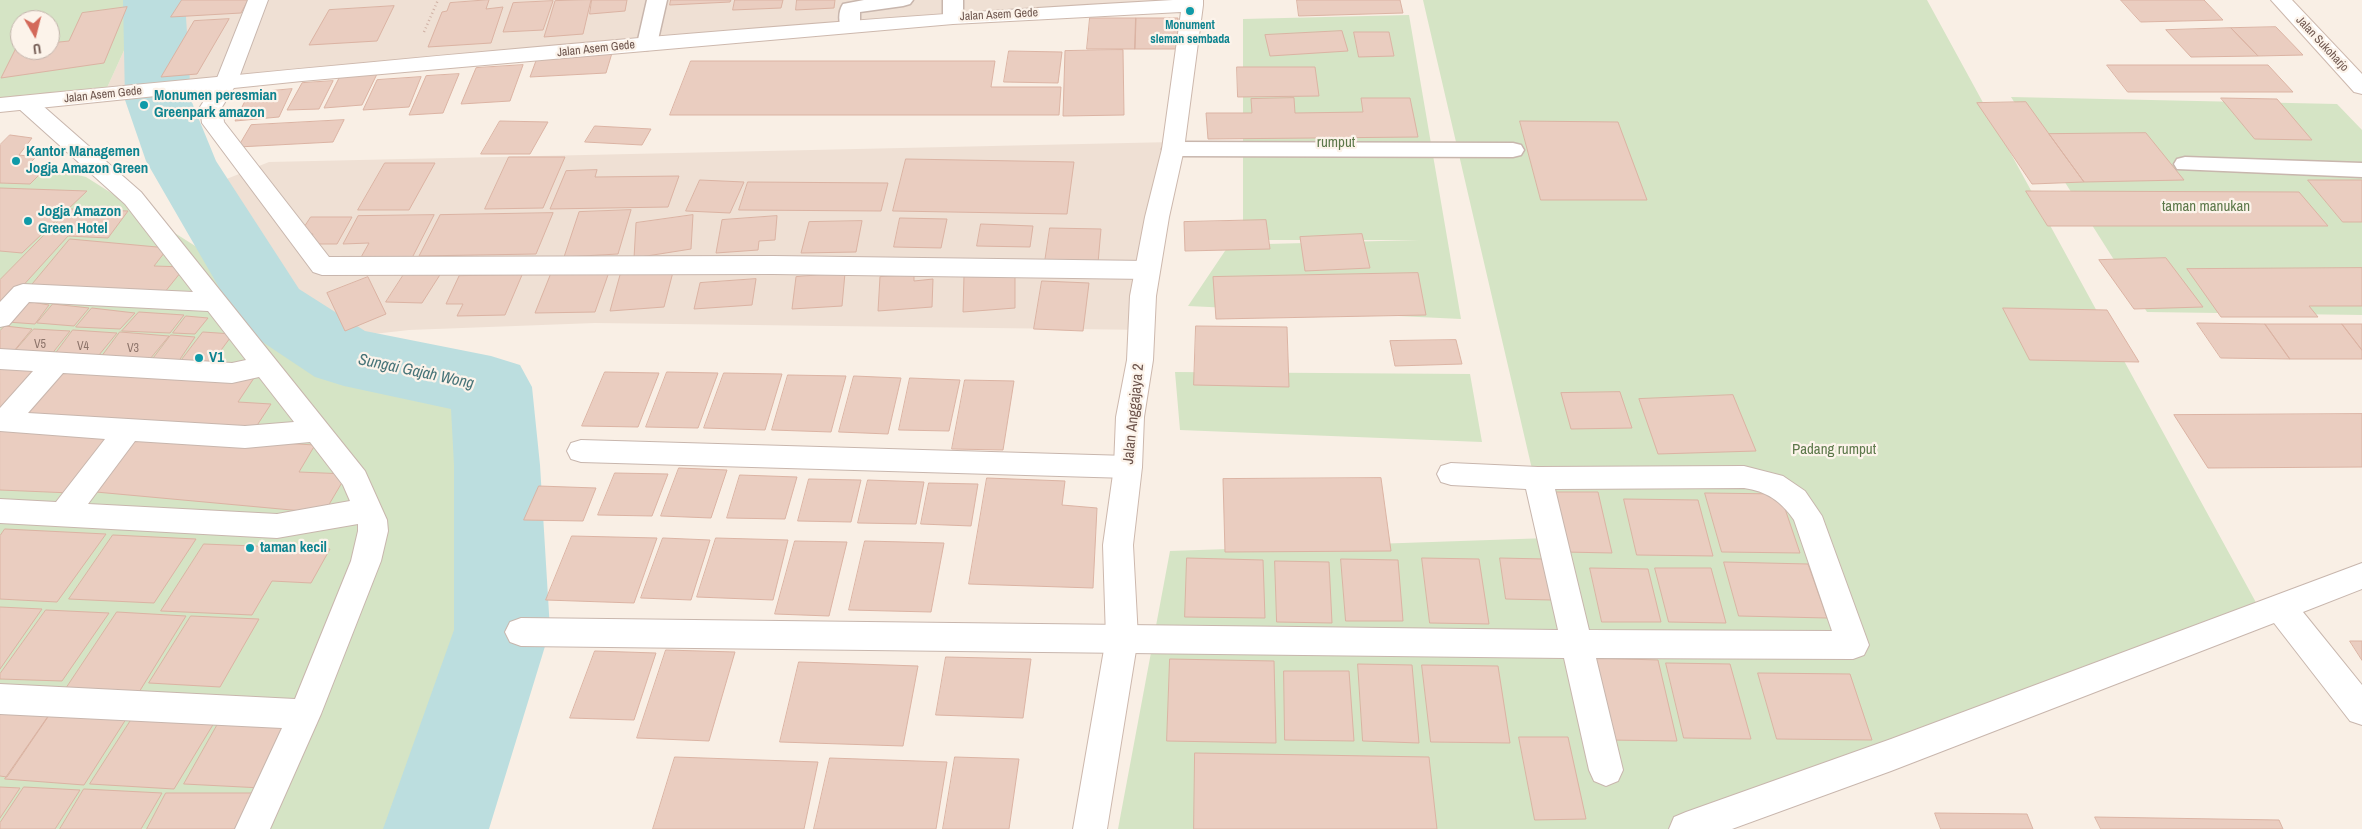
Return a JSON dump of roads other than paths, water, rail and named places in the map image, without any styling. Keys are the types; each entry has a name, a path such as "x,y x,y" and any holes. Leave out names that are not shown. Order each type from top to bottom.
{"street":[{"path":"258,0 226,83 212,107 213,123 322,266 773,265 1148,270"},
{"name":"Jalan Sukoharjo","path":"2282,0 2362,87"},
{"name":"Jalan Asem Gede","path":"0,105 850,26 953,9 1193,2"},
{"name":"Jalan Anggajaya 2","path":"1090,829 1122,638 1118,545 1128,467 1130,417 1140,360 1143,296 1157,217 1173,149 1193,2"},
{"path":"26,103 133,198 355,479 369,510 373,531 366,561 305,714 252,829"},
{"path":"0,318 23,293 216,302"},
{"path":"0,360 232,373 266,365"},
{"path":"2,422 56,363"},
{"path":"2,422 245,437 317,431"},
{"path":"64,514 128,430"},
{"path":"581,451 1128,467"},
{"path":"521,632 1576,644 1853,645 1807,516 1798,502 1784,488 1766,480 1744,477 1538,478 1451,474"},
{"path":"1538,478 1606,770"},
{"path":"0,511 277,526 369,510"},
{"path":"1686,829 1737,820 1891,755 2362,576"},
{"path":"2280,607 2362,710"},
{"path":"0,699 305,714"}],"lane":[{"path":"647,44 657,0"},
{"path":"850,26 850,8 903,0"},
{"path":"1173,149 1513,150"},
{"path":"2185,164 2362,170"}],"waterway":[{"name":"Sungai Gajah Wong","path":"154,0 158,100 181,161 271,309 344,356 491,387 497,465 502,630 436,829"}],"place":[{"name":"Monument sleman sembada","path":"1190,11"},
{"name":"Monumen peresmian Greenpark amazon","path":"144,105"},
{"name":"Kantor Managemen Jogja Amazon Green","path":"16,161"},
{"name":"Jogja Amazon Green Hotel","path":"28,221"},
{"name":"V1","path":"199,358"},
{"name":"taman kecil","path":"250,548"}],"park label":[{"name":"rumput","path":"1336,143"},
{"name":"taman manukan","path":"2206,207"},
{"name":"Padang rumput","path":"1834,450"}]}
